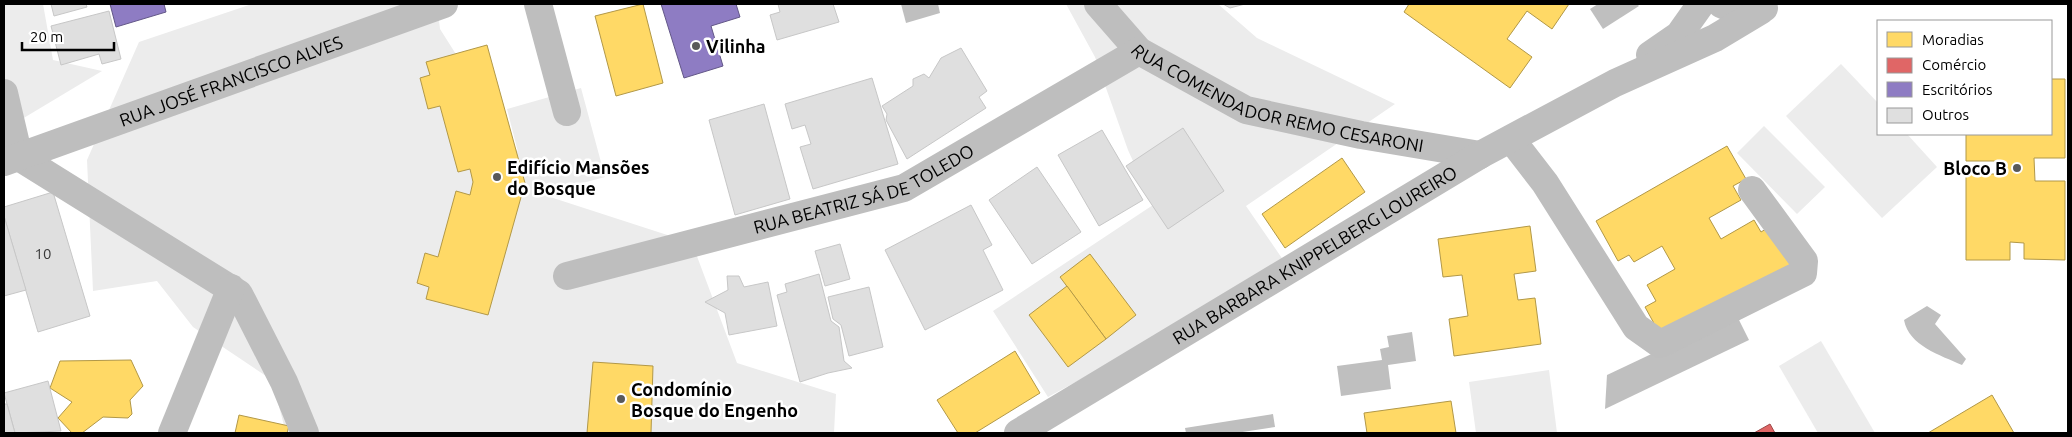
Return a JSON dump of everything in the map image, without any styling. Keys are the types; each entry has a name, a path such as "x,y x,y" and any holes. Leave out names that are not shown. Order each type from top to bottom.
{"street":[{"name":"RUA JOSÉ FRANCISCO ALVES","path":"11,160 444,4"},
{"path":"538,4 567,112"},
{"name":"RUA COMENDADOR REMO CESARONI","path":"1098,4 1139,51 1246,110 1361,135 1480,155"},
{"name":"RUA BARBARA KNIPPELBERG LOUREIRO","path":"1615,83 1638,63 1660,50 1679,35 1701,4"},
{"path":"1721,4 1738,12 1766,7"},
{"name":"RUA BARBARA KNIPPELBERG LOUREIRO","path":"1018,433 1480,155 1615,83 1715,38 1766,7"},
{"name":"RUA BEATRIZ SÁ DE TOLEDO","path":"567,276 904,188 1139,51"},
{"path":"4,93 11,160 232,288 239,294 284,382 305,433"},
{"path":"1511,139 1545,183 1636,327 1660,344 1804,273 1804,260 1752,190"},
{"path":"172,433 232,288"}],"shaded area":[{"path":"4,4 43,4 53,60 102,71 22,119 4,121"},
{"path":"252,4 437,4 440,29 518,152 507,109 581,88 605,177 545,193 547,196 692,243 737,363 836,394 834,433 286,433 272,380 193,327 157,281 93,291 87,160 139,42"},
{"path":"901,4 938,4 940,13 906,23"},
{"path":"1066,4 1218,4 1257,38 1395,104 1246,206 1288,267 1048,397 993,311 1153,205 1128,150 1095,57"},
{"path":"1598,4 1637,4 1639,6 1603,29 1590,9"},
{"path":"1841,64 1877,102 1877,135 1908,135 1937,167 1882,218 1786,116"},
{"path":"1764,126 1825,187 1797,214 1737,153"},
{"path":"1927,306 1941,315 1935,324 1966,359 1962,365 1935,353 1919,343 1907,329 1904,320"},
{"path":"1736,314 1749,340 1605,409 1607,375"},
{"path":"1412,332 1416,361 1388,365 1391,389 1341,396 1337,366 1382,360 1380,349 1389,347 1387,336"},
{"path":"1821,341 1875,433 1818,433 1779,366"},
{"path":"1549,370 1557,433 1476,433 1469,382"},
{"path":"1273,414 1275,427 1236,433 1186,433 1185,428"}],"building: Moradias":[{"path":"643,4 663,83 616,96 595,16"},
{"path":"1409,4 1569,4 1552,29 1527,11 1507,39 1532,57 1510,88 1404,12"},
{"name":"Edifício Mansões do Bosque","path":"487,45 525,183 488,315 426,299 429,287 417,283 425,253 438,257 456,191 470,195 473,182 470,169 458,172 440,106 428,109 420,78 430,75 426,62"},
{"name":"Bloco B","path":"2052,79 2065,79 2065,158 2034,158 2035,181 2065,181 2065,260 2024,259 2024,243 2010,242 2010,260 1966,260 1966,174 1999,174 1999,161 1966,161 1966,135 2052,135"},
{"path":"1727,146 1746,179 1733,186 1741,200 1709,218 1721,239 1754,220 1761,232 1771,226 1792,264 1662,338 1645,307 1656,301 1647,285 1675,269 1662,246 1634,262 1629,255 1618,261 1596,221"},
{"path":"1342,158 1365,192 1285,248 1262,214"},
{"path":"1530,226 1536,271 1514,274 1518,300 1535,298 1541,344 1454,356 1449,319 1468,316 1462,275 1443,277 1438,239"},
{"path":"1090,254 1136,315 1106,339 1060,277"},
{"path":"1067,286 1106,339 1068,367 1029,315"},
{"path":"1015,351 1040,393 975,433 958,433 937,400"},
{"path":"131,360 143,386 130,400 132,414 128,418 103,417 82,433 72,433 58,418 72,402 50,388 60,361"},
{"name":"Condomínio Bosque do Engenho","path":"593,362 653,366 651,433 587,433"},
{"path":"1992,395 2014,433 1928,433"},
{"path":"1451,401 1456,433 1367,433 1364,413"},
{"path":"239,415 289,426 287,433 235,433"}],"building: Comércio":[{"path":"1770,424 1775,433 1754,433"}],"building: Escritórios":[{"path":"110,4 164,4 166,12 116,27"},
{"name":"Vilinha","path":"661,4 736,4 740,17 711,26 723,66 684,78"}],"building: Outros":[{"path":"51,4 86,4 87,7 54,16"},
{"path":"778,4 833,4 839,22 777,40 770,15 780,12"},
{"path":"1223,4 1245,4 1230,8"},
{"path":"109,11 121,59 102,64 99,54 61,65 51,26"},
{"path":"961,48 987,91 979,97 986,108 907,159 886,120 887,114 882,106 913,86 913,79 924,74 929,78 941,58"},
{"path":"872,78 898,164 813,189 800,147 811,144 805,125 792,129 785,104"},
{"path":"764,104 790,199 735,215 709,120"},
{"path":"1183,128 1224,191 1168,229 1126,166"},
{"path":"1102,130 1143,200 1099,226 1058,155"},
{"path":"1037,167 1081,232 1032,264 989,200"},
{"path":"53,192 90,316 38,332 4,216 4,207"},
{"path":"971,205 992,245 983,250 1003,290 925,330 885,250"},
{"path":"4,216 26,290 4,296"},
{"path":"840,244 850,279 825,286 815,251"},
{"path":"819,274 831,321 839,327 844,361 852,368 800,382 777,295 787,292 785,284"},
{"path":"727,276 739,276 744,287 768,282 777,326 729,335 725,313 705,302 728,290"},
{"path":"869,287 883,347 849,356 841,325 833,319 828,297"},
{"path":"48,381 61,431 15,433 4,393"},
{"path":"4,404 7,404 15,433 4,433"}],"place":[{"name":"Vilinha","path":"696,46"},
{"name":"Bloco B","path":"2017,168"},
{"name":"Edifício Mansões do Bosque","path":"497,177"},
{"name":"Condomínio Bosque do Engenho","path":"621,399"}]}
